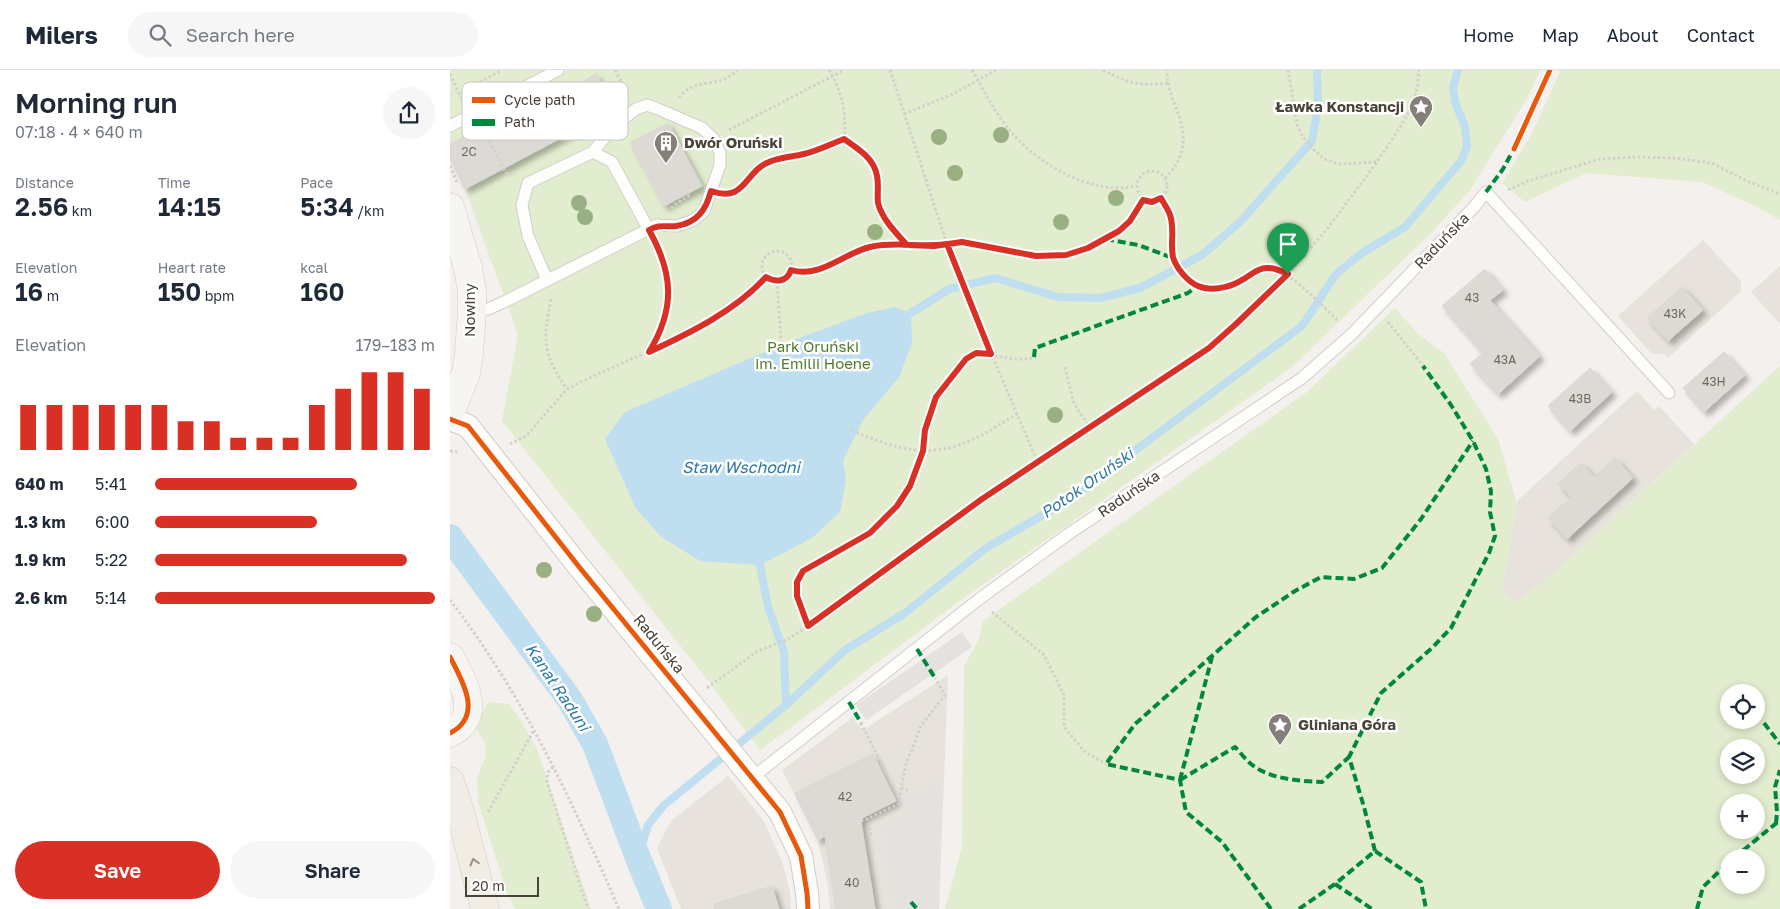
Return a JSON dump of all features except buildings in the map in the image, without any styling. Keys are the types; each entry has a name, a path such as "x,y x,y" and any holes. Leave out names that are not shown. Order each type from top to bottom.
{"main road":[{"path":"450,780 486,909"}],"street":[{"name":"Nowiny","path":"450,207 468,268 472,291 469,353 466,373 450,413"},
{"name":"Raduńska","path":"450,419 468,426 580,568 780,812 801,856 808,909"},
{"path":"450,657 467,692 469,709 462,722 450,733"}],"lane":[{"path":"535,82 558,70"},
{"path":"472,311 488,309 657,225 677,226 694,220 704,211 720,165 720,152 713,138 702,128 647,105 636,109 628,115"},
{"path":"450,126 462,120"},
{"path":"547,280 528,236 522,205 528,183 593,152 602,140"},
{"path":"593,152 612,162 649,230"},
{"path":"1486,192 1668,393"},
{"name":"Raduńska","path":"746,770 1068,535 1302,378 1352,334 1475,206 1486,192"}],"path":[{"path":"480,82 502,70"},
{"path":"615,70 621,82"},
{"path":"670,114 681,95 690,87 728,78 737,70"},
{"path":"829,70 833,76 846,114 844,139"},
{"path":"713,138 844,70"},
{"path":"890,70 947,244 969,301 1037,461"},
{"path":"972,70 1006,126 1040,158 1066,173 1093,184 1114,188 1136,186"},
{"path":"904,114 953,94 996,70"},
{"path":"1104,70 1137,84 1168,83"},
{"path":"1165,178 1178,163 1182,152 1184,135 1168,83 1167,70"},
{"path":"1288,70 1295,113 1302,136 1315,151 1324,158 1340,164 1377,162"},
{"path":"706,688 758,651 788,639 808,626 1037,461 1209,348 1288,274 1328,228 1377,162 1402,124 1412,106 1417,89 1419,70"},
{"path":"450,74 462,100"},
{"path":"458,94 462,92"},
{"path":"628,94 636,109"},
{"path":"711,191 720,194 730,194 738,190 768,162 804,154 844,139"},
{"path":"844,139 873,163 877,175 878,204 893,230 907,245"},
{"path":"487,140 506,173 528,183"},
{"path":"1486,192 1509,190 1528,181 1600,159 1635,157 1674,158 1712,163 1747,181 1780,194"},
{"path":"1154,171 1165,178 1166,191 1161,198 1152,202 1143,200 1136,186 1139,178 1145,172 1154,171"},
{"path":"1161,198 1170,215 1173,230 1173,258 1185,276 1197,286 1216,288 1230,286 1265,268 1277,270 1288,274 1330,313"},
{"path":"791,270 804,272 826,267 870,247 884,245 934,246 962,242 1036,256 1066,255 1088,248 1119,231 1130,221 1143,200"},
{"path":"649,230 664,262 669,297 656,340 649,352"},
{"path":"774,250 783,252 790,258 791,270 786,278 777,281 766,277 762,270 762,262 766,254 774,250"},
{"path":"558,275 552,293 545,345 551,361 567,390"},
{"path":"492,456 507,445 526,436 567,390 587,379 692,332 747,295 766,277"},
{"path":"777,281 781,341 788,358"},
{"path":"1377,308 1423,366"},
{"path":"808,626 797,596 797,582 803,571 870,533 897,506 910,486 923,451 925,430 936,397 966,359 976,353 1015,359 1028,359 1040,356"},
{"path":"1065,367 1074,404 1090,426"},
{"path":"852,430 888,445 923,451 941,450 960,445 980,436 1016,414"},
{"path":"450,600 472,628 534,730 595,854 619,909"},
{"path":"978,600 1044,655 1064,695 1064,728 1084,751 1106,764"},
{"path":"871,835 867,819 898,804 906,764 921,726 945,694 935,678"},
{"path":"861,724 899,800"},
{"path":"487,814 534,730"},
{"path":"553,767 548,772 546,782 588,909"},
{"path":"901,788 910,791"}],"shaded area":[{"path":"1703,240 1741,281 1741,291 1668,358 1666,355 1651,353 1618,316"},
{"path":"1780,266 1780,324 1751,292"},
{"path":"1637,391 1654,410 1659,406 1694,444 1549,577 1516,602 1502,591 1517,501"},
{"path":"962,632 972,647 866,720 856,705"},
{"path":"948,675 939,909 830,909 828,886 818,840 782,770 852,718 863,730"},
{"path":"728,776 763,820 782,861 790,892 791,909 681,909 657,848 671,821"},
{"path":"943,783 932,909 894,909 883,824 905,816 902,795"}],"green space":[{"name":"Park Oruński im. Emilii Hoene","path":"450,70 1540,70 1528,97 1470,190 1433,231 1291,368 965,597 760,750 706,678 502,421 518,335 465,189 450,159"},
{"path":"1561,70 1780,70 1780,220 1753,205 1702,182 1586,173 1525,202 1502,183 1531,135"},
{"path":"1395,308 1418,334 1444,353 1498,439 1517,504 1502,591 1516,602 1549,577 1780,366 1780,909 945,909 962,847 964,666 979,639 983,621 1307,392"},
{"path":"489,702 509,704 536,747 591,909 515,909 506,890 478,802 477,777 486,756 485,743 474,725"}],"water":[{"name":"Staw Wschodni","path":"895,307 911,313 912,343 899,377 863,420 843,461 846,480 840,512 812,538 760,565 700,561 660,536 635,507 605,439 625,412 783,344 867,313"}],"waterway":[{"path":"911,313 949,289 995,278 1058,297 1100,298 1140,288 1202,255 1240,222 1312,141 1318,108 1317,70"},
{"name":"Potok Oruński","path":"638,858 648,825 663,806 786,705 845,650 905,613 986,548 1070,499 1302,326 1336,274 1362,253 1405,227 1461,161 1467,147 1465,127 1455,102 1453,88 1458,70"},
{"name":"Kanał Raduni","path":"450,537 570,700 595,744 659,909"},
{"path":"760,565 768,607 784,652 786,705"}],"marked path":[{"path":"1486,192 1503,169 1516,145"},
{"path":"1106,239 1138,245 1173,258"},
{"path":"1034,357 1035,348 1188,293 1197,286"},
{"path":"1375,851 1349,757 1381,693 1432,648 1451,628 1489,553 1495,536 1490,512 1491,491 1486,469 1473,441 1451,405 1423,366"},
{"path":"1271,909 1222,842 1186,812 1180,780 1106,764 1135,724 1256,617 1295,591 1321,577 1354,579 1382,568 1421,519 1473,441"},
{"path":"917,649 935,678"},
{"path":"1180,780 1212,657"},
{"path":"849,702 861,723"},
{"path":"1765,724 1780,744"},
{"path":"1180,780 1235,747 1249,762 1266,773 1304,781 1322,782 1349,757"},
{"path":"1776,823 1775,787 1780,770"},
{"path":"1745,849 1780,820"},
{"path":"1299,909 1335,884 1375,851 1421,882 1426,909"},
{"path":"1697,909 1703,887 1720,871"},
{"path":"1335,884 1372,909"},
{"path":"911,902 917,909"}],"cycle path":[{"path":"1514,149 1550,70"},
{"path":"450,419 468,426 580,568 780,812 801,856 808,909"},
{"path":"450,657 464,687 468,708 466,717 460,726 450,733"}],"place":[{"name":"Ławka Konstancji","path":"1421,128"},
{"name":"Dwór Oruński","path":"666,164"},
{"name":"Gliniana Góra","path":"1280,746"}],"route":[{"path":"1288,274 1209,348 982,499 808,626 797,596 797,582 803,571 870,533 885,520 910,486 923,451 925,430 936,397 966,359 976,353 991,354 947,244 934,246 884,245 870,247 826,267 799,272 791,270 790,275 782,280 773,281 766,277 747,295 692,332 649,352 656,340 669,297 664,262 649,230 657,225 677,226 694,220 704,211 711,191 720,194 730,194 738,190 768,162 804,154 844,139 855,146 873,163 877,175 878,204 893,230 907,245 934,246 947,244 962,242 1036,256 1066,255 1088,248 1119,231 1130,221 1143,200 1152,202 1161,198 1170,215 1173,230 1173,258 1185,276 1197,286 1216,288 1230,286 1265,268 1288,274"}]}
